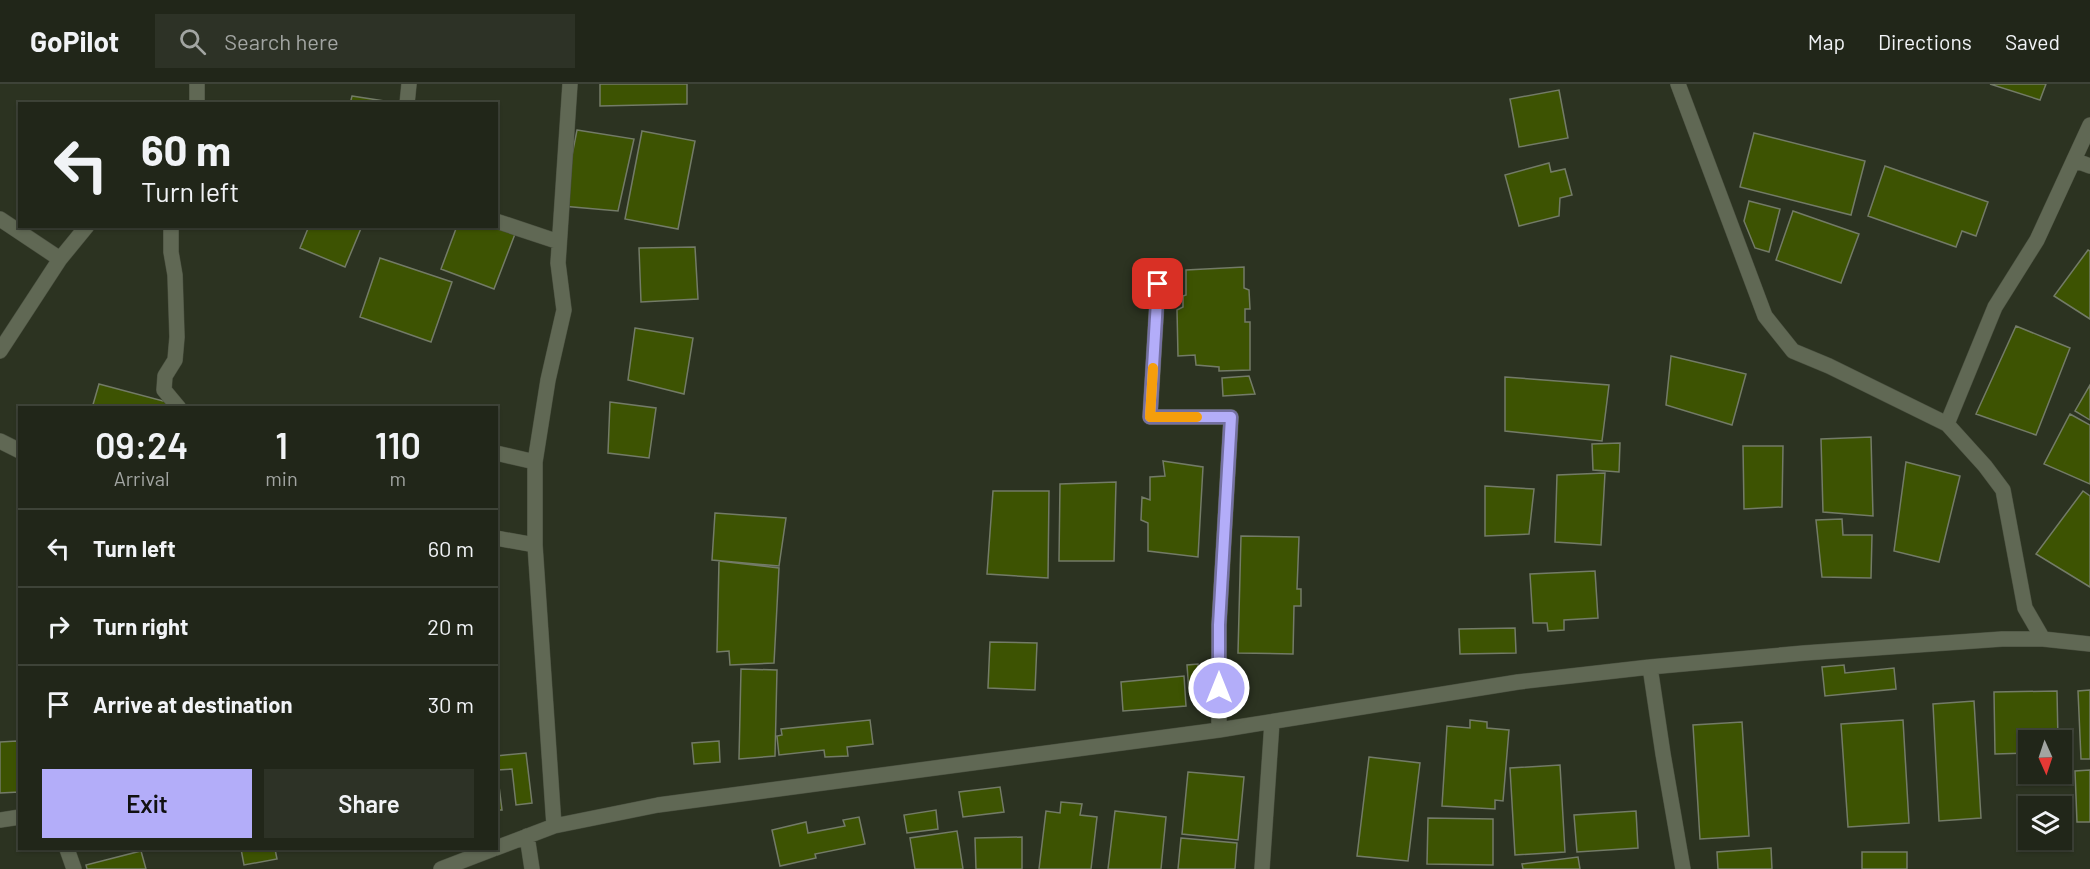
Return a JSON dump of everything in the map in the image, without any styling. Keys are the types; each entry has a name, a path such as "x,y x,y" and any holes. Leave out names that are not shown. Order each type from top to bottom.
{"street":[{"path":"196,84 197,102"},
{"path":"407,102 409,84"},
{"path":"554,826 535,545 535,462 548,380 564,310 558,263 570,84"},
{"path":"1678,84 1765,315 1793,351 1829,366 1947,424 2003,490 2025,608 2043,639"},
{"path":"1947,424 1995,307 2037,240 2090,125"},
{"path":"2074,159 2090,166"},
{"path":"0,219 60,258"},
{"path":"498,222 559,242"},
{"path":"0,351 60,258 85,228"},
{"path":"171,228 177,337 175,360 165,376 164,390 177,406"},
{"path":"1158,284 1150,417 1231,417 1219,625 1219,730"},
{"path":"0,441 18,451"},
{"path":"498,453 535,462"},
{"path":"498,538 535,545"},
{"path":"498,847 554,826 658,805 1219,730 1518,682 1804,653 1990,640 2043,639 2090,644"},
{"path":"1650,667 1683,869"},
{"path":"1262,869 1272,722"},
{"path":"0,820 18,817"},
{"path":"527,836 532,869"},
{"path":"67,850 74,869"},
{"path":"441,869 490,850"}],"building":[{"path":"600,84 687,84 687,104 600,106"},
{"path":"1990,84 2046,84 2040,100"},
{"path":"1559,90 1568,138 1519,147 1510,99"},
{"path":"352,96 391,102 350,102"},
{"path":"577,130 634,139 618,211 562,206"},
{"path":"642,131 695,141 678,229 625,219"},
{"path":"1754,133 1865,161 1851,215 1740,187"},
{"path":"1549,163 1551,172 1565,169 1572,195 1560,198 1559,216 1519,226 1505,175"},
{"path":"1885,166 1988,202 1976,236 1962,231 1956,247 1868,216"},
{"path":"1749,201 1780,209 1769,252 1755,248 1744,221"},
{"path":"1793,211 1859,234 1841,283 1776,260"},
{"path":"308,228 361,228 345,267 300,248"},
{"path":"456,228 498,228 515,234 494,289 441,269"},
{"path":"695,247 698,299 641,302 639,248"},
{"path":"2088,250 2090,251 2090,319 2054,296"},
{"path":"380,258 452,282 431,342 360,317"},
{"path":"1244,267 1244,288 1249,290 1250,309 1245,309 1245,322 1250,322 1250,370 1219,371 1219,367 1196,365 1195,355 1178,356 1177,310 1183,307 1183,296 1186,295 1186,270"},
{"path":"2016,326 2070,348 2036,435 1976,414"},
{"path":"635,328 693,338 684,394 628,380"},
{"path":"1671,356 1746,374 1732,425 1666,405"},
{"path":"1249,376 1255,394 1223,396 1222,378"},
{"path":"1505,377 1609,385 1602,441 1505,431"},
{"path":"99,384 167,402 166,406 93,406"},
{"path":"2090,385 2090,420 2075,411"},
{"path":"610,402 656,408 649,458 608,453"},
{"path":"2070,414 2090,425 2090,484 2044,464"},
{"path":"1871,437 1873,516 1823,512 1821,439"},
{"path":"1620,443 1619,472 1593,470 1592,444"},
{"path":"1743,446 1783,446 1782,507 1744,509"},
{"path":"1163,461 1203,467 1198,557 1148,551 1148,523 1141,520 1142,497 1150,500 1150,477 1165,476"},
{"path":"1906,462 1960,476 1939,562 1894,551"},
{"path":"1605,473 1601,545 1555,542 1557,475"},
{"path":"1116,482 1114,561 1059,561 1060,484"},
{"path":"1485,486 1534,489 1529,534 1485,536"},
{"path":"993,491 1049,491 1048,578 987,574"},
{"path":"2083,491 2090,496 2090,587 2036,554"},
{"path":"715,513 786,518 779,566 712,560"},
{"path":"1842,519 1843,535 1872,535 1871,578 1822,577 1816,520"},
{"path":"1241,536 1299,537 1297,589 1301,589 1301,606 1294,606 1293,654 1238,653"},
{"path":"719,561 779,568 774,663 730,665 729,651 717,652"},
{"path":"1595,571 1598,618 1564,620 1564,630 1548,631 1547,623 1533,623 1530,574"},
{"path":"1515,628 1516,653 1460,654 1459,629"},
{"path":"990,642 1037,643 1035,690 988,688"},
{"path":"1198,664 1200,691 1189,692 1187,665"},
{"path":"1844,665 1845,673 1894,668 1896,689 1825,696 1822,667"},
{"path":"741,669 777,670 775,756 739,759"},
{"path":"1184,676 1186,706 1123,711 1121,682"},
{"path":"2090,690 2090,759 2081,759 2078,691"},
{"path":"2057,691 2058,730 2018,730 2018,753 1995,754 1994,692"},
{"path":"1974,701 1981,818 1939,821 1933,704"},
{"path":"870,720 873,744 847,747 848,756 825,757 824,750 779,755 777,736 782,735 781,729"},
{"path":"1470,720 1487,722 1487,728 1509,730 1503,801 1495,800 1495,809 1442,806 1447,726 1470,728"},
{"path":"1903,720 1909,823 1848,827 1841,724"},
{"path":"1742,722 1749,836 1700,839 1693,725"},
{"path":"17,741 18,792 0,793 0,742"},
{"path":"719,741 720,762 694,764 692,743"},
{"path":"526,753 532,803 516,805 512,769 498,770 498,756"},
{"path":"1369,757 1420,763 1408,861 1357,856"},
{"path":"1560,765 1565,852 1515,855 1510,768"},
{"path":"2090,770 2090,822 2077,822 2075,771"},
{"path":"1188,772 1244,777 1238,840 1182,834"},
{"path":"498,778 502,810 498,810"},
{"path":"1000,787 1004,812 963,817 959,792"},
{"path":"1061,802 1082,804 1080,815 1097,817 1091,869 1039,869 1046,811 1060,813"},
{"path":"936,810 938,829 907,833 904,815"},
{"path":"1115,811 1166,817 1161,869 1108,869"},
{"path":"1636,811 1638,848 1577,852 1574,815"},
{"path":"859,817 865,844 815,854 816,858 780,866 772,830 806,822 808,833 845,826 843,820"},
{"path":"1428,818 1493,819 1493,865 1427,864"},
{"path":"957,831 963,869 915,869 910,838"},
{"path":"1022,837 1022,869 976,869 975,838"},
{"path":"1181,838 1237,843 1235,869 1178,869"},
{"path":"1771,848 1772,869 1718,869 1717,852"},
{"path":"241,850 275,850 277,859 244,865"},
{"path":"141,851 146,869 87,869 86,865"},
{"path":"1862,852 1907,852 1907,869 1862,869"},
{"path":"1578,857 1580,869 1523,869 1522,864"}],"slow traffic":[{"path":"1153,368 1150,417 1197,417"}],"route":[{"path":"1158,284 1150,417 1231,417 1219,625 1219,688"}]}
